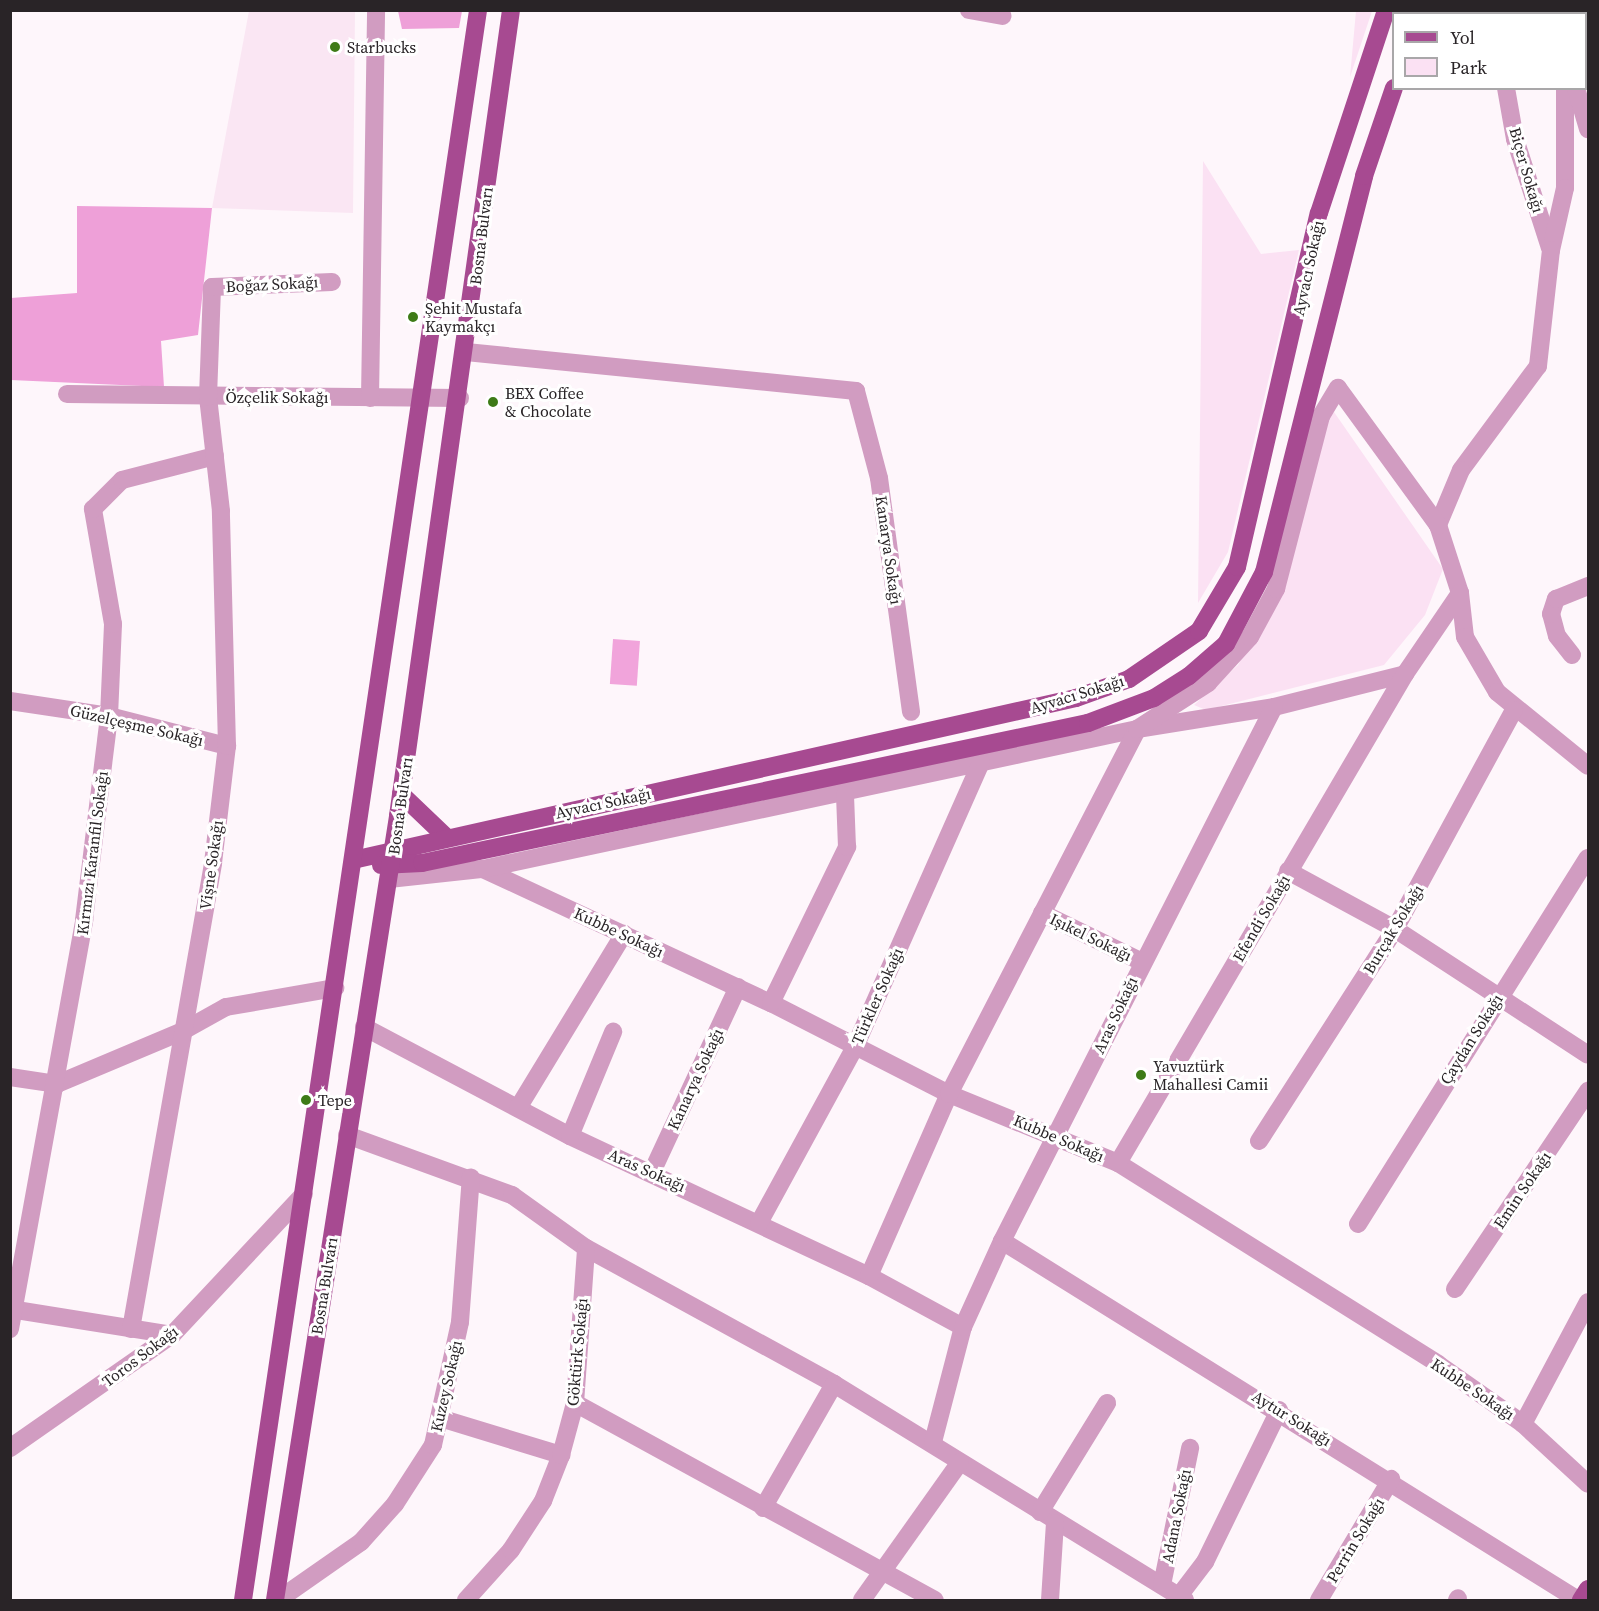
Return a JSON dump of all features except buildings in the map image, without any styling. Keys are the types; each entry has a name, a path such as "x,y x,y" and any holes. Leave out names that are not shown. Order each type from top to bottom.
{"main road":[{"name":"Bosna Bulvarı","path":"243,1600 478,10"},
{"name":"Bosna Bulvarı","path":"277,1600 347,1135 391,866 460,398 511,10"},
{"name":"Ayvacı Sokağı","path":"391,866 446,837 1076,698 1129,679 1199,632 1237,567 1319,213 1386,10"},
{"path":"353,860 422,869 1088,723 1154,698 1189,676 1226,644 1264,572 1331,326 1364,176 1393,90"},
{"path":"401,794 446,837"},
{"path":"1579,1600 1588,1589"}],"street":[{"path":"370,398 376,10"},
{"path":"969,10 1002,16"},
{"name":"Biçer Sokağı","path":"1506,90 1515,139 1551,250"},
{"path":"1438,525 1461,470 1538,366 1551,250 1565,188 1565,90"},
{"path":"1577,90 1588,129"},
{"name":"Boğaz Sokağı","path":"212,287 332,282"},
{"name":"Özçelik Sokağı","path":"212,287 208,397 460,398"},
{"name":"Kanarya Sokağı","path":"466,352 856,391 879,478 911,712"},
{"path":"869,1276 949,1094 1137,729 1208,682 1250,637 1276,589 1321,416 1338,387 1438,525 1460,593 1465,637 1514,710 1574,749 1588,766"},
{"path":"67,394 208,397"},
{"name":"Vişne Sokağı","path":"131,1329 213,863 227,746 221,510 208,397"},
{"name":"Kırmızı Karanfil Sokağı","path":"10,1329 57,1084 109,716 113,624 93,509 122,480 215,456"},
{"path":"1572,655 1557,636 1551,614 1556,599 1588,586"},
{"path":"422,869 483,869 845,795 981,762 1137,729 1274,707 1405,674 1460,593"},
{"name":"Efendi Sokağı","path":"1118,1163 1405,674"},
{"name":"Güzelçeşme Sokağı","path":"10,701 109,716 227,746"},
{"name":"Aras Sokağı","path":"933,1442 963,1327 1002,1241 1056,1140 1140,961 1274,707"},
{"name":"Burçak Sokağı","path":"1259,1141 1395,929 1514,710"},
{"name":"Türkler Sokağı","path":"759,1222 854,1049 981,762"},
{"path":"771,1002 847,847 845,795"},
{"name":"Çaydan Sokağı","path":"1358,1224 1496,999 1588,858"},
{"name":"Kubbe Sokağı","path":"483,869 771,1002 854,1049 949,1094 1056,1140 1118,1163 1523,1424 1587,1474"},
{"path":"1288,871 1395,929 1496,999 1588,1055"},
{"name":"Işıkel Sokağı","path":"1042,912 1140,961"},
{"path":"518,1108 624,934"},
{"name":"Kanarya Sokağı","path":"652,1172 738,987"},
{"path":"10,1077 57,1084 183,1031 237,1004 335,988"},
{"name":"Aras Sokağı","path":"364,1027 570,1136 759,1222 869,1276 963,1327"},
{"path":"570,1136 613,1032"},
{"name":"Emin Sokağı","path":"1455,1289 1588,1091"},
{"path":"347,1135 471,1177 512,1195 586,1248 834,1384 933,1442 1055,1523 1162,1585 1179,1599 1205,1562 1279,1410"},
{"name":"Kuzey Sokağı","path":"277,1600 361,1542 388,1511 433,1445 460,1322 471,1177"},
{"name":"Toros Sokağı","path":"10,1448 172,1335 304,1194"},
{"name":"Aytur Sokağı","path":"1002,1241 1391,1479 1579,1600"},
{"name":"Göktürk Sokağı","path":"466,1600 484,1593 543,1501 561,1455 575,1403 586,1248"},
{"path":"1523,1424 1588,1302"},
{"path":"13,1309 172,1335"},
{"path":"763,1508 834,1384"},
{"path":"575,1403 763,1508 935,1600"},
{"path":"1040,1512 1107,1403"},
{"path":"440,1418 561,1455"},
{"name":"Adana Sokağı","path":"1162,1585 1190,1448"},
{"path":"862,1600 884,1574 960,1462"},
{"name":"Perrin Sokağı","path":"1319,1600 1391,1479"},
{"path":"1050,1600 1055,1523"}],"shaded area":[{"path":"398,10 462,11 459,28 402,29"},
{"path":"249,11 355,11 353,213 212,208"},
{"path":"77,206 212,208 198,335 161,341 164,387 11,380 11,298 77,293"},
{"path":"613,639 640,641 637,686 610,684"}],"green space":[{"path":"1356,11 1372,11 1350,77"},
{"path":"1203,161 1261,254 1299,250 1228,552 1198,603"},
{"path":"1334,412 1443,569 1425,615 1384,665 1206,710 1194,705 1238,665 1282,590 1319,428"}],"place":[{"name":"Starbucks","path":"335,47"},
{"name":"Şehit Mustafa Kaymakçı","path":"413,317"},
{"name":"BEX Coffee & Chocolate","path":"493,402"},
{"name":"Yavuztürk Mahallesi Camii","path":"1141,1075"},
{"name":"Tepe","path":"306,1100"}]}
